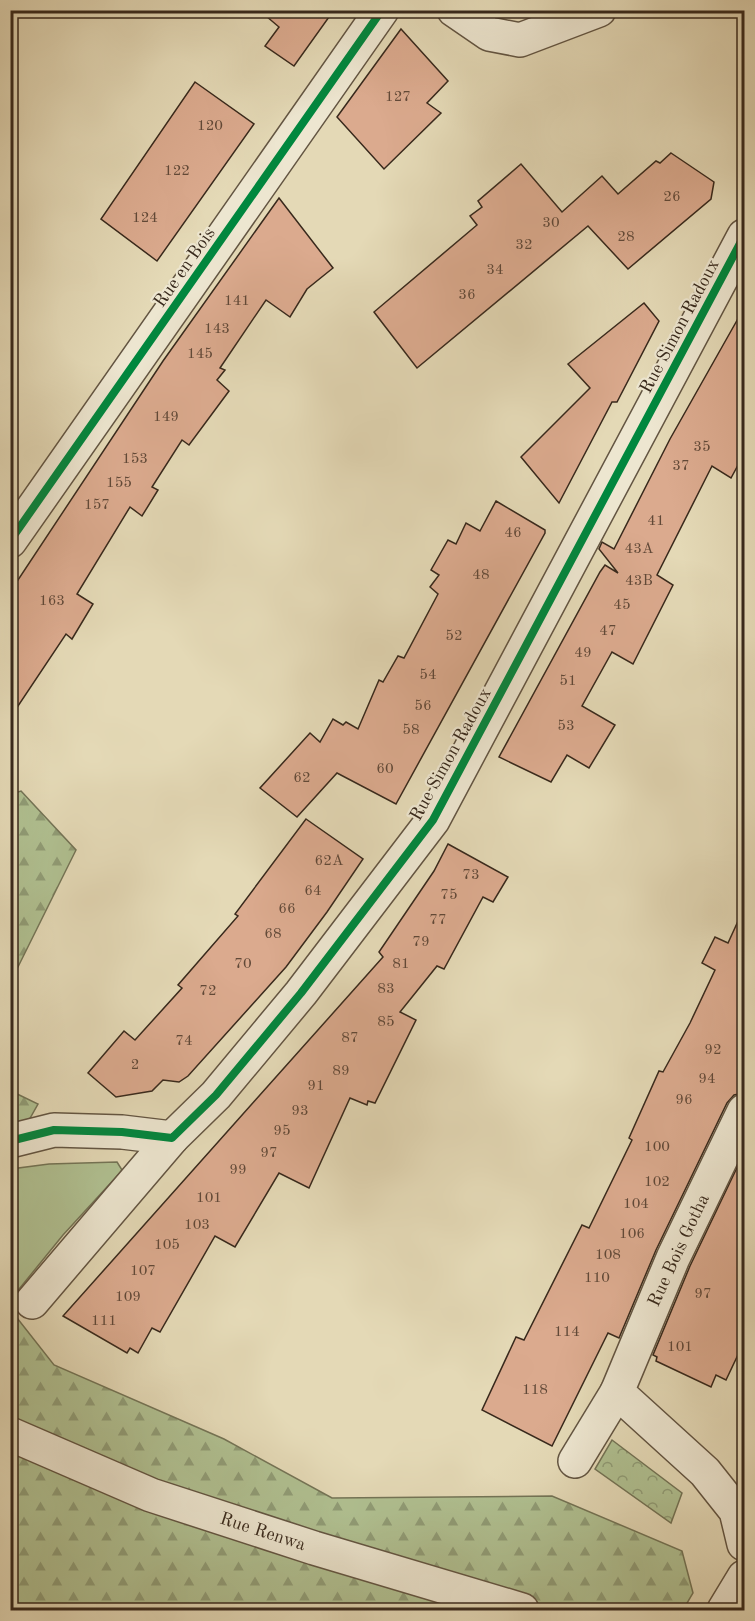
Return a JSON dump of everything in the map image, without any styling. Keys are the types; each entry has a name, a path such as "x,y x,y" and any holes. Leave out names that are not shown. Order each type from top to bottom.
{"street":[{"name":"Rue en Bois","path":"10,542 382,10"},
{"path":"454,10 489,34 520,39 598,10"},
{"name":"Rue Simon Radoux","path":"32,1302 172,1138 216,1095 301,993 433,820 744,236"},
{"name":"Rue Bois Gotha","path":"575,1461 617,1392 673,1258 744,1111"},
{"path":"10,1141 54,1131 122,1132 172,1138"},
{"path":"617,1392 705,1472 736,1511 744,1544"},
{"name":"Rue Renwa","path":"10,1434 151,1495 314,1548 522,1611"},
{"path":"724,1611 744,1577"}],"green space":[{"path":"21,791 76,850 11,981 11,794"},
{"path":"11,1091 38,1104 11,1152"},
{"path":"117,1162 122,1170 63,1235 11,1299 11,1169 49,1164"},
{"path":"10,1309 54,1365 224,1439 332,1498 552,1496 682,1551 693,1593 683,1610 11,1610"},
{"path":"612,1440 682,1493 671,1523 595,1469"}],"building":[{"path":"259,10 334,10 294,66 265,46 279,27"},
{"path":"401,29 448,81 427,103 441,113 384,169 337,117"},
{"path":"195,82 254,124 157,261 101,219"},
{"path":"671,153 714,182 711,199 628,269 588,226 417,368 374,312 477,225 470,216 482,207 478,201 521,164 562,212 602,176 618,194 656,161 660,163"},
{"path":"279,198 333,268 307,289 290,317 266,300 220,368 225,370 217,380 229,391 189,445 182,440 152,487 158,490 142,516 130,507 77,594 93,604 72,639 66,634 10,718 10,592 163,361"},
{"path":"644,303 659,321 617,402 612,402 559,503 521,457 590,388 568,364"},
{"path":"744,308 744,454 731,478 712,466 657,575 673,585 633,664 612,652 582,706 615,725 589,768 567,755 551,782 499,757 600,572 605,565 618,573 599,549 602,542 614,549 670,439"},
{"path":"496,501 545,530 545,533 396,804 337,773 297,817 260,788 310,733 320,742 333,719 343,725 346,722 358,729 379,680 383,682 398,656 404,658 438,594 430,587 439,575 431,570 448,540 456,544 466,523 480,531"},
{"path":"306,819 363,859 327,912 286,967 188,1076 179,1082 163,1080 152,1091 116,1097 88,1073 124,1031 135,1040 182,988 178,985 238,916 235,914"},
{"path":"448,844 508,877 493,902 483,897 444,969 437,966 400,1012 416,1020 375,1103 368,1101 367,1105 350,1098 309,1188 279,1173 235,1247 215,1236 160,1332 152,1328 138,1353 130,1348 127,1353 63,1316 383,957 379,952 434,871"},
{"path":"744,908 744,1093 734,1095 727,1103 656,1250 619,1338 608,1333 552,1446 482,1410 516,1337 524,1340 582,1225 589,1228 632,1140 629,1138 659,1071 663,1072 690,1023 715,970 702,963 715,937 728,943"},
{"path":"744,1153 744,1342 726,1380 716,1375 711,1387 656,1361 657,1357 653,1355 690,1266"}],"cycle path":[{"path":"10,541 382,10"},
{"path":"10,1141 54,1130 122,1132 172,1138 216,1095 301,993 433,820 744,236"}]}
